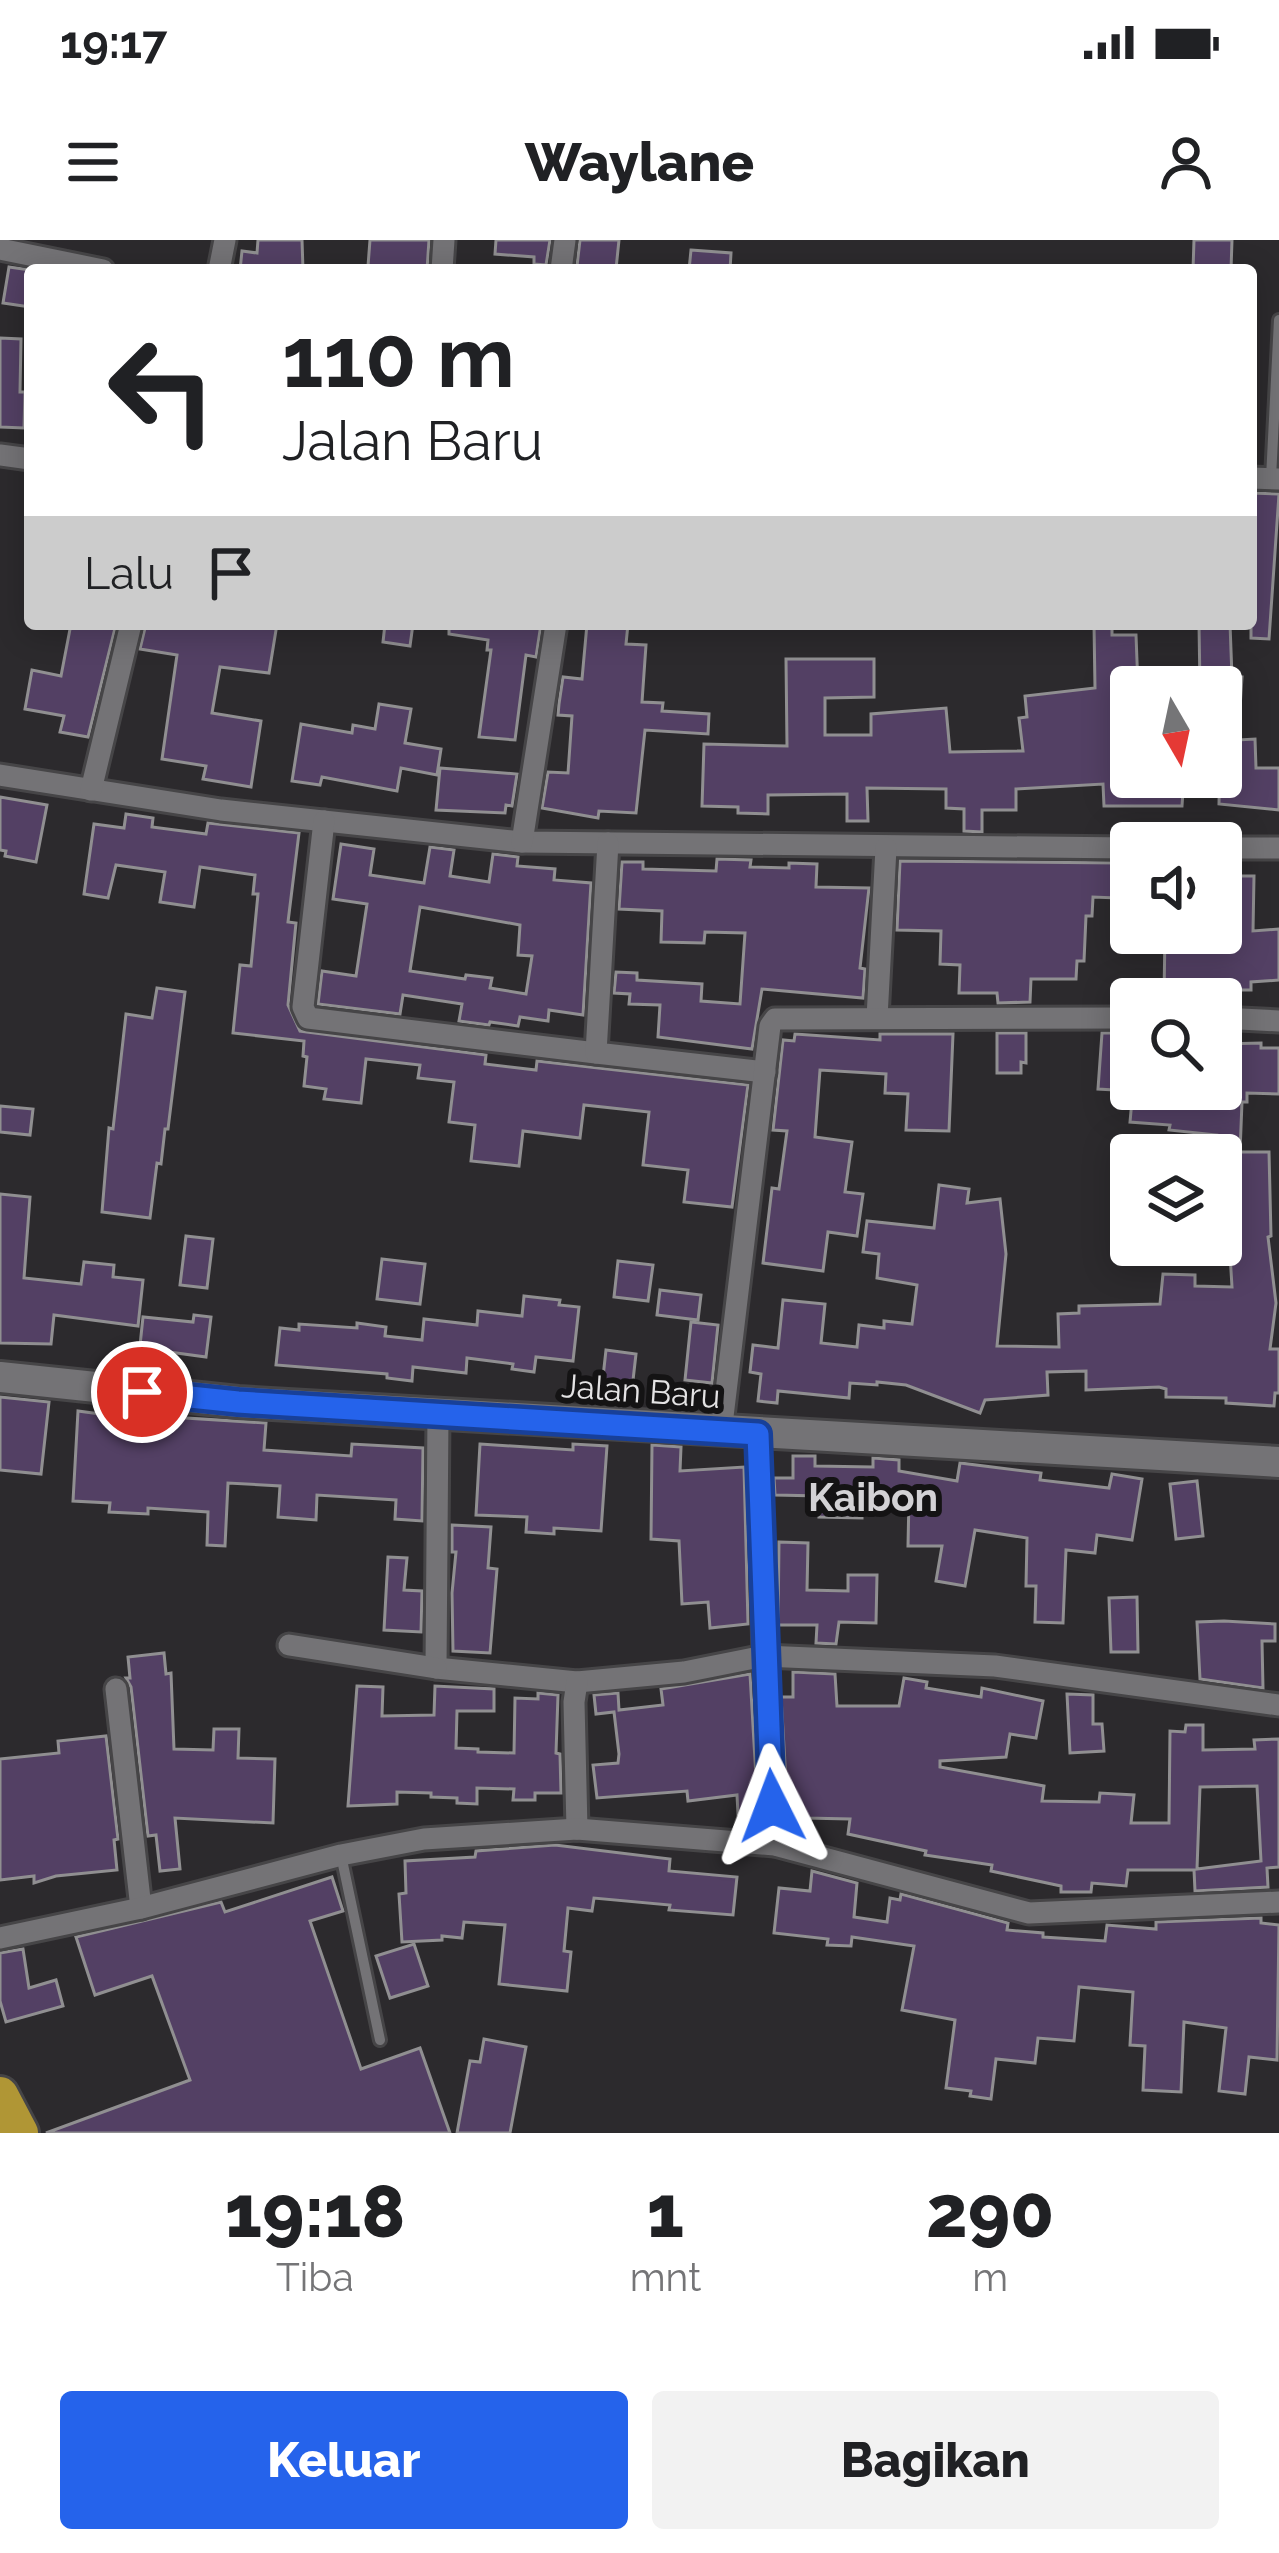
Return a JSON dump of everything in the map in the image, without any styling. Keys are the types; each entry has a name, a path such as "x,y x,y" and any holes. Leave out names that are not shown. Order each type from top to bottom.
{"highway":[{"path":"0,2095 20,2133"}],"street":[{"path":"0,249 74,264"},
{"path":"91,790 130,630"},
{"path":"522,842 555,630"},
{"path":"0,775 324,821 522,842 1110,848"},
{"path":"324,821 303,1007 308,1018 765,1072"},
{"path":"596,1053 608,843"},
{"path":"878,1018 886,848"},
{"path":"1242,848 1279,848"},
{"path":"721,1433 770,1026 775,1018 1110,1018"},
{"path":"1242,1019 1279,1021"},
{"name":"Jalan Baru","path":"0,1377 238,1402 1279,1462"},
{"path":"436,1668 437,1414"},
{"path":"758,1434 775,1845"},
{"path":"289,1645 436,1668 577,1682 684,1672 764,1656 995,1666 1279,1705"},
{"path":"577,1682 577,1828"},
{"path":"116,1689 141,1908"},
{"path":"0,1938 424,1839 577,1828 775,1845 1029,1913 1279,1902"}],"lane":[{"path":"1267,478 1279,320"},
{"path":"341,1855 380,2040"}],"building":[{"path":"258,240 302,240 303,264 241,264 242,251 257,253"},
{"path":"370,240 429,240 427,264 368,264"},
{"path":"496,240 550,240 546,264 534,264 534,257 495,254"},
{"path":"580,240 619,240 617,264 577,264"},
{"path":"1194,240 1232,240 1231,264 1193,264"},
{"path":"691,250 731,253 730,264 690,264"},
{"path":"9,267 24,269 24,306 3,303"},
{"path":"0,338 21,339 24,428 0,427"},
{"path":"1257,493 1279,494 1269,639 1251,638 1251,630 1257,630"},
{"path":"70,630 115,630 88,737 60,732 64,716 25,709 32,670 61,676"},
{"path":"145,630 276,630 269,673 220,667 212,713 261,721 251,787 203,779 206,766 162,759 177,655 140,649"},
{"path":"384,630 412,630 410,646 383,642"},
{"path":"449,630 540,630 536,657 526,655 515,740 479,737 491,650 487,650 488,640 449,634"},
{"path":"586,630 627,630 626,644 646,645 642,702 663,703 662,711 709,714 708,734 645,730 636,813 599,811 598,818 542,808 548,772 568,773 572,716 558,715 563,677 582,679"},
{"path":"1094,630 1136,635 1137,666 1110,666 1110,798 1183,798 1182,806 1104,806 1103,784 1016,789 1016,810 982,810 982,832 964,831 964,809 946,808 946,789 867,788 868,821 847,821 847,794 768,795 768,814 702,806 704,744 787,746 786,659 874,659 874,697 825,698 825,735 871,735 871,714 946,708 950,752 1023,751 1019,718 1027,717 1025,696 1095,688"},
{"path":"1199,630 1230,630 1232,666 1200,666"},
{"path":"379,704 411,709 405,743 441,749 437,775 401,768 397,791 322,777 320,785 292,781 301,724 352,733 353,725 375,729"},
{"path":"1255,739 1256,768 1279,768 1279,810 1219,804 1219,798 1242,798 1242,740"},
{"path":"440,768 517,774 512,806 506,805 505,813 436,810"},
{"path":"0,797 47,805 36,862 5,856 6,851 0,850"},
{"path":"126,814 153,818 152,827 206,834 208,823 299,833 288,922 296,923 288,1005 300,1031 486,1055 485,1064 536,1070 537,1061 748,1085 732,1207 684,1202 688,1170 643,1165 649,1112 584,1105 580,1138 523,1131 519,1166 471,1161 475,1125 449,1122 454,1082 418,1078 420,1065 366,1059 361,1103 324,1099 326,1089 304,1086 304,1041 233,1033 240,965 251,966 258,894 253,894 255,875 200,867 194,907 160,902 165,872 116,865 108,898 84,894 94,824 124,828"},
{"path":"341,844 374,849 370,875 424,883 430,847 454,850 450,876 489,882 493,854 518,857 517,866 555,869 554,880 591,883 583,1015 549,1010 548,1021 520,1017 518,1026 489,1025 459,1021 462,1004 403,995 400,1014 318,1004 322,971 356,976 367,904 333,899","holes":["420,907 520,925 518,955 532,956 526,994 490,988 492,978 410,971"]},
{"path":"717,859 751,860 750,867 817,864 816,887 869,888 860,968 865,969 863,998 762,989 752,1049 658,1037 660,1005 629,1004 630,994 614,993 616,972 637,973 637,980 702,984 701,1001 740,1004 745,933 705,932 704,943 661,942 662,911 619,909 622,862 643,862 643,869 716,871"},
{"path":"900,861 1110,863 1110,898 1093,897 1092,916 1086,916 1084,961 1077,961 1076,979 1031,979 1030,1002 998,1003 997,993 959,993 960,965 940,964 941,931 897,930"},
{"path":"1242,876 1254,876 1253,931 1279,929 1279,980 1251,982 1251,990 1242,990 1242,978 1164,978 1165,954 1242,954"},
{"path":"157,988 185,992 168,1129 161,1164 157,1163 150,1218 102,1212 126,1014 152,1018"},
{"path":"997,1033 1026,1033 1026,1063 1021,1062 1021,1073 997,1073"},
{"path":"1102,1033 1110,1033 1110,1090 1098,1089"},
{"path":"795,1034 880,1040 880,1034 953,1034 949,1131 906,1130 908,1094 885,1093 886,1074 820,1070 815,1137 852,1142 845,1192 863,1194 857,1236 828,1232 823,1271 763,1263 772,1188 779,1189 787,1131 773,1130 783,1040 794,1041"},
{"path":"1242,1043 1279,1048 1279,1094 1247,1093 1247,1102 1242,1102"},
{"path":"0,1106 33,1109 30,1135 0,1132"},
{"path":"1131,1110 1242,1110 1241,1134 1169,1130 1170,1125 1130,1122"},
{"path":"1242,1152 1269,1152 1268,1237 1276,1303 1270,1349 1279,1349 1279,1393 1275,1393 1274,1406 1226,1403 1226,1398 1166,1397 1166,1389 1159,1387 1086,1390 1086,1371 1047,1372 1048,1395 985,1400 980,1413 906,1385 877,1382 850,1383 849,1398 778,1391 777,1403 758,1401 761,1374 750,1372 753,1345 778,1348 783,1300 825,1304 821,1343 857,1347 859,1325 912,1324 917,1285 877,1278 879,1254 863,1252 867,1221 934,1228 939,1185 969,1189 967,1203 1000,1199 1006,1254 997,1346 1059,1347 1058,1314 1079,1313 1079,1306 1160,1304 1163,1274 1195,1275 1195,1286 1232,1287 1231,1266 1242,1266"},
{"path":"0,1194 30,1197 24,1278 81,1284 84,1262 114,1265 113,1277 143,1280 138,1326 54,1315 51,1344 0,1343"},
{"path":"186,1236 213,1239 207,1288 180,1285"},
{"path":"382,1259 425,1264 420,1304 377,1299"},
{"path":"618,1261 653,1265 648,1301 614,1297"},
{"path":"660,1290 701,1295 698,1320 657,1315"},
{"path":"524,1296 579,1307 573,1361 536,1357 534,1372 467,1358 466,1373 413,1367 412,1381 387,1378 387,1374 276,1365 280,1328 299,1330 299,1324 357,1328 357,1323 386,1327 385,1336 422,1340 424,1319 477,1325 478,1311 522,1316"},
{"path":"194,1315 211,1317 206,1357 169,1352 168,1359 139,1355 143,1317 193,1322"},
{"path":"691,1322 718,1325 712,1383 685,1380"},
{"path":"606,1350 636,1354 632,1389 602,1386"},
{"path":"0,1397 49,1402 41,1474 0,1470"},
{"path":"116,1409 266,1423 264,1450 351,1456 352,1444 423,1448 422,1521 395,1519 396,1500 317,1495 316,1520 278,1517 280,1486 228,1483 225,1546 207,1545 208,1512 148,1508 148,1514 109,1512 110,1503 73,1501 78,1411 115,1416"},
{"path":"480,1444 573,1450 573,1444 607,1446 601,1531 554,1528 554,1534 526,1532 527,1517 476,1515"},
{"path":"652,1445 681,1447 680,1471 744,1467 748,1624 710,1628 708,1602 682,1604 679,1541 651,1539"},
{"path":"793,1456 815,1456 815,1466 873,1467 873,1458 899,1460 899,1471 957,1481 960,1463 1109,1488 1112,1474 1142,1479 1132,1540 1097,1535 1095,1553 1066,1550 1063,1623 1035,1622 1036,1586 1026,1586 1027,1538 975,1530 965,1586 936,1581 942,1546 908,1546 909,1497 862,1496 862,1518 819,1517 820,1496 775,1495 774,1478 793,1478"},
{"path":"1197,1481 1203,1536 1176,1539 1170,1484"},
{"path":"452,1525 491,1527 488,1568 497,1569 490,1653 453,1651 456,1552 452,1552"},
{"path":"779,1542 808,1543 807,1590 848,1591 848,1575 877,1575 876,1623 839,1622 836,1644 816,1643 817,1625 778,1625"},
{"path":"388,1557 407,1558 404,1590 422,1591 421,1632 384,1630"},
{"path":"1137,1597 1138,1652 1111,1652 1109,1598"},
{"path":"1197,1622 1275,1624 1275,1641 1262,1641 1263,1688 1200,1679"},
{"path":"164,1653 166,1674 171,1673 174,1749 213,1750 214,1729 239,1729 238,1758 275,1759 273,1823 175,1818 180,1869 160,1871 156,1835 148,1836 131,1687 126,1678 130,1678 128,1657"},
{"path":"793,1672 835,1674 837,1706 899,1706 904,1678 927,1682 926,1688 981,1697 982,1688 1043,1701 1036,1738 1010,1734 1006,1757 940,1761 940,1767 1044,1786 1042,1801 1099,1802 1100,1793 1134,1795 1131,1823 1169,1823 1170,1731 1185,1732 1186,1725 1203,1725 1203,1750 1255,1749 1254,1740 1279,1739 1279,1867 1267,1868 1268,1887 1195,1891 1194,1870 1128,1870 1126,1886 1092,1883 1091,1892 1061,1892 1061,1886 991,1871 992,1865 925,1855 926,1851 848,1834 850,1819 788,1813 781,1697 793,1697","holes":["1257,1786 1261,1861 1197,1869 1200,1787"]},
{"path":"750,1674 758,1812 738,1814 737,1795 688,1801 687,1791 597,1798 593,1765 618,1763 619,1754 614,1712 596,1714 594,1695 618,1693 619,1710 663,1705 661,1689"},
{"path":"357,1686 383,1687 382,1716 434,1715 435,1686 494,1689 494,1711 457,1711 456,1748 478,1752 514,1753 515,1698 558,1695 556,1753 560,1754 561,1793 535,1793 535,1800 513,1800 514,1789 477,1788 477,1804 431,1797 431,1793 397,1792 397,1804 348,1806"},
{"path":"1067,1694 1093,1695 1093,1724 1102,1724 1104,1751 1070,1753"},
{"path":"106,1736 117,1870 34,1883 34,1876 0,1880 0,1759 59,1753 58,1741"},
{"path":"555,1845 670,1859 669,1871 737,1877 733,1915 594,1898 592,1911 568,1908 567,1991 499,1984 505,1925 464,1922 462,1938 402,1942 399,1894 406,1893 405,1861"},
{"path":"812,1871 857,1883 854,1917 887,1922 890,1898 900,1900 901,1894 1008,1923 1007,1930 1043,1933 1043,1937 1105,1941 1107,1925 1156,1929 1156,1922 1261,1918 1261,1923 1279,1925 1277,2060 1249,2057 1245,2094 1219,2091 1226,2028 1184,2022 1181,2092 1143,2090 1145,2046 1130,2045 1133,1992 1079,1987 1074,2041 1038,2038 1035,2063 996,2059 991,2099 946,2088 955,2020 902,2010 914,1946 852,1937 851,1946 827,1945 828,1939 774,1933 779,1888 810,1891"},
{"path":"332,1877 343,1911 310,1921 361,2069 420,2048 450,2133 46,2133 190,2080 152,1976 95,1995 76,1937 221,1902 225,1912"},
{"path":"414,1944 428,1986 390,1998 376,1956"},
{"path":"23,1949 29,1988 56,1980 63,2006 6,2022 0,2001 0,1953"},
{"path":"484,2039 526,2047 510,2133 457,2133 470,2061 480,2062"}],"district":[{"name":"Kaibon","path":"873,1497"}],"route":[{"path":"142,1392 758,1434 772,1806"}]}
